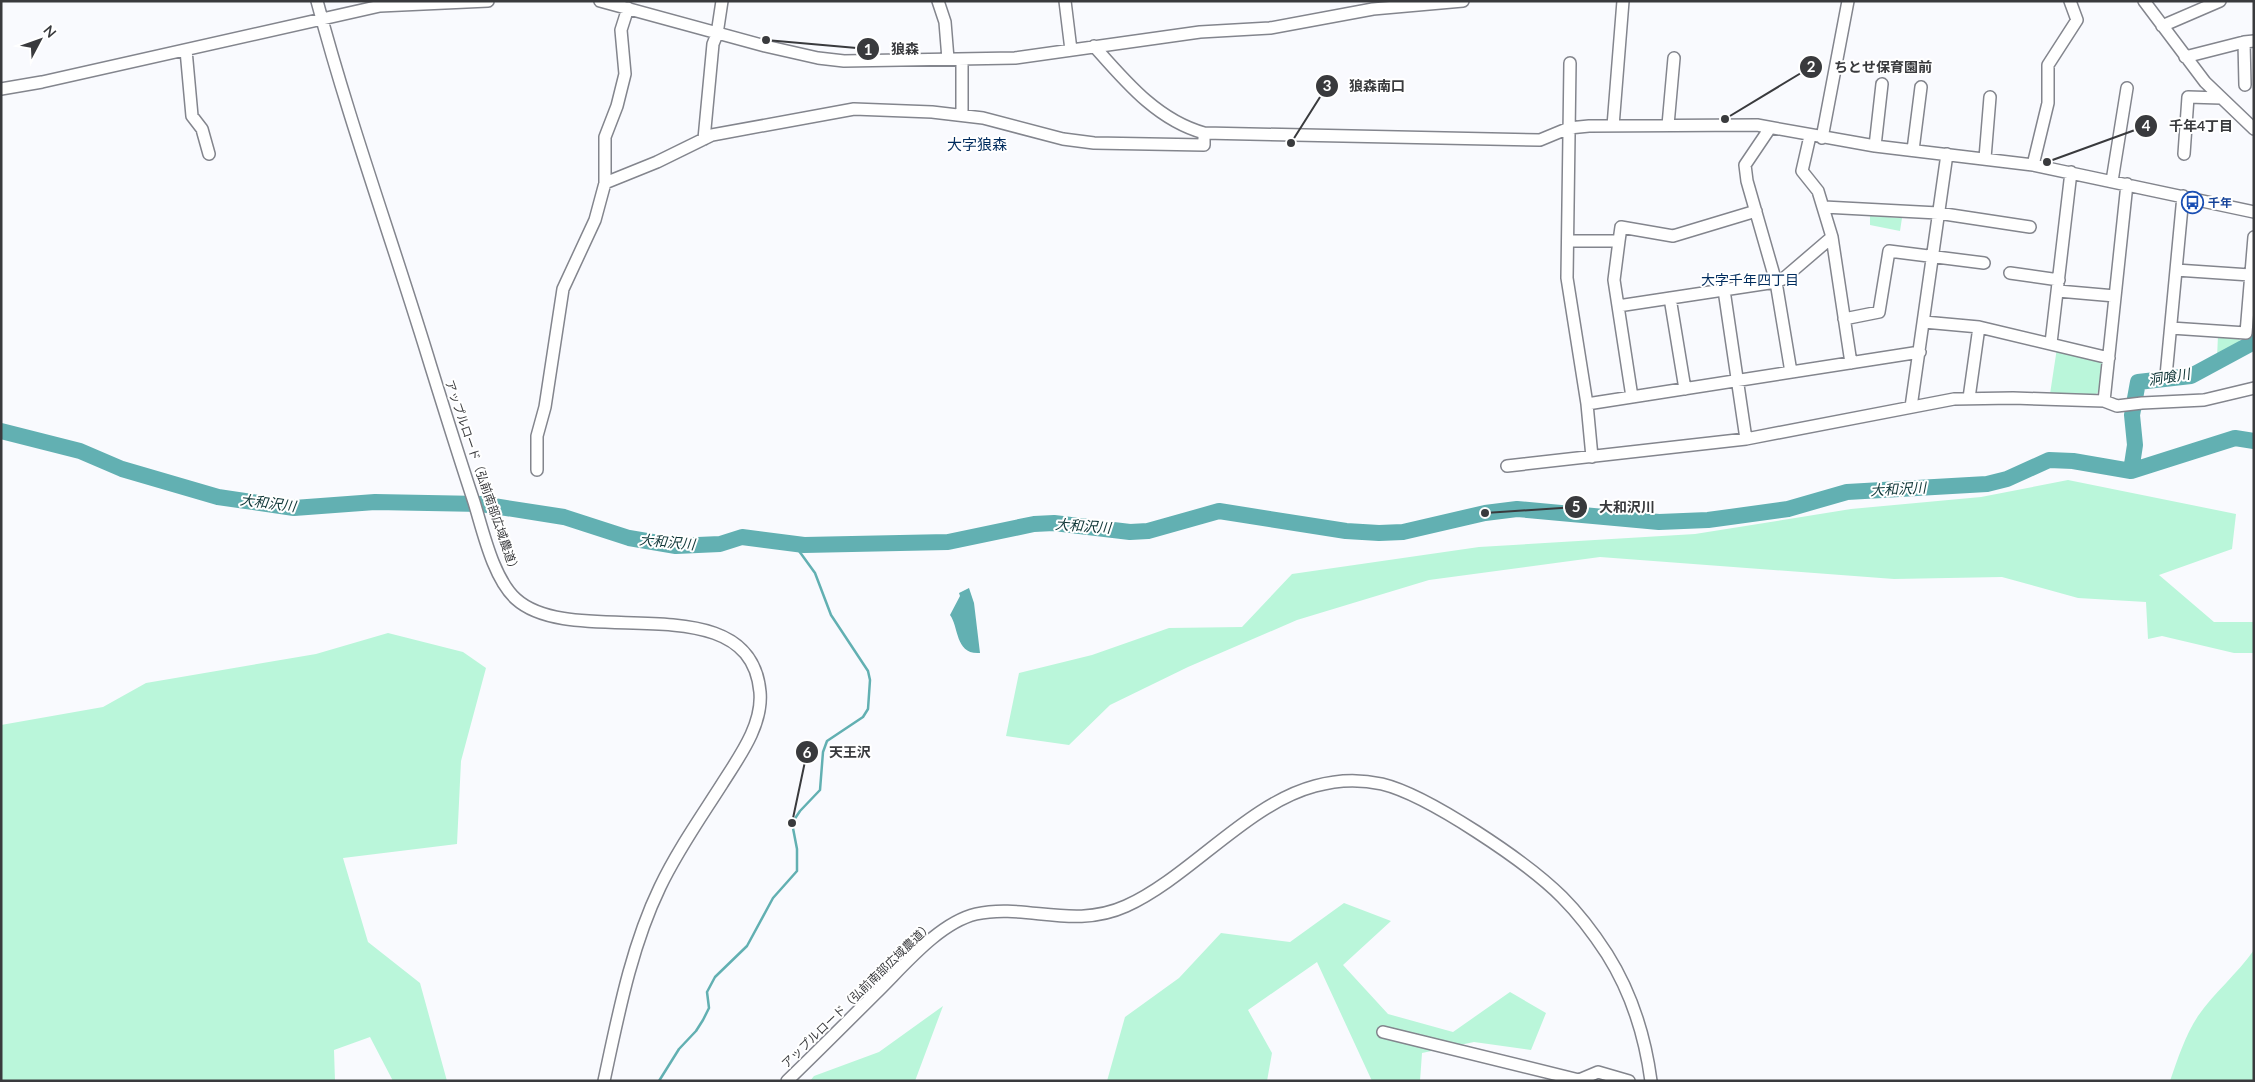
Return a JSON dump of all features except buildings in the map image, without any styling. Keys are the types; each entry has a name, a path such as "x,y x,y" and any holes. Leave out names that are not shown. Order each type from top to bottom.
{"street":[{"name":"アップルロード（弘前南部広域農道）","path":"317,1 462,465 500,578 516,599 527,608 563,618 696,627 710,631 736,645 746,656 758,680 760,696 754,727 735,763 673,863 646,919 619,1012 604,1081"},
{"path":"1,88 42,82 380,6 488,1"},
{"path":"600,1 717,34 818,58 844,61 1015,58 1200,32 1270,28 1374,9 1463,1"},
{"path":"704,138 713,44 717,34 722,1"},
{"path":"938,1 945,22 948,59"},
{"path":"1065,1 1071,50"},
{"path":"1613,126 1623,1"},
{"path":"1822,138 1848,1"},
{"path":"2033,165 2048,103 2048,65 2077,20 2070,1"},
{"path":"2144,1 2185,57 2221,98 2254,129"},
{"path":"2162,26 2218,2"},
{"path":"537,470 537,436 545,406 563,289 595,220 605,183 605,137 617,106 625,74 621,30 628,8"},
{"path":"2185,57 2249,42 2245,85"},
{"path":"1094,46 1146,101 1186,126 1204,133 1540,140 1569,128 1747,124 1875,146 2033,165 2254,212"},
{"path":"186,50 192,116 205,136 209,154"},
{"path":"1668,125 1674,58"},
{"path":"962,60 962,115"},
{"path":"1570,63 1568,278 1587,404 1592,457"},
{"path":"1875,146 1882,84"},
{"path":"1913,150 1921,87"},
{"path":"2112,181 2127,88"},
{"path":"1985,158 1990,97"},
{"path":"2184,154 2188,97 2221,98"},
{"path":"605,183 658,162 712,134 838,110 932,112 962,115 1004,123 1063,139 1094,144 1204,145 1204,133"},
{"path":"1770,128 1745,165 1747,180 1776,282 1791,372"},
{"path":"1810,136 1802,171 1818,191 1832,237 1851,363"},
{"path":"1911,407 1947,154"},
{"path":"2051,343 2071,172"},
{"path":"2104,401 2127,184"},
{"path":"2166,376 2183,196"},
{"path":"1824,207 1938,213 2030,227"},
{"path":"1632,397 1614,280 1620,227 1673,236 1756,211"},
{"path":"1618,306 1776,282 1783,279 1832,237"},
{"path":"2171,328 2246,333 2254,237"},
{"path":"1568,241 1619,241"},
{"path":"1844,318 1879,312 1890,251 1984,263"},
{"path":"2176,270 2250,275"},
{"path":"2010,273 2058,286 2114,296"},
{"path":"1724,290 1746,439"},
{"path":"1670,298 1685,389"},
{"path":"1924,322 1979,327 2109,358"},
{"path":"1969,398 1979,327"},
{"path":"1587,404 1920,352"},
{"path":"1507,466 1746,439 1911,407 1969,398 2104,401 2117,406 2204,400 2254,388"},
{"name":"アップルロード（弘前南部広域農道）","path":"787,1081 917,953 953,924 974,914 998,912 1062,918 1084,917 1122,908 1154,890 1250,821 1290,796 1316,786 1340,781 1362,781 1401,790 1427,803 1517,860 1561,896 1595,938 1620,978 1642,1035 1651,1081"},
{"path":"1383,1032 1579,1080 1598,1072 1629,1081"}],"green space":[{"path":"1870,216 1902,218 1900,231 1870,225"},
{"path":"2218,335 2240,337 2239,348 2217,358"},
{"path":"2057,348 2100,359 2105,364 2102,389 2096,394 2050,394"},
{"path":"2068,480 2236,514 2232,549 2159,575 2214,622 2254,622 2254,653 2234,653 2162,636 2148,639 2146,602 2078,598 2002,577 1894,579 1600,557 1429,580 1297,620 1188,667 1110,705 1069,745 1006,736 1019,673 1092,655 1169,628 1242,627 1292,574 1479,547 1695,534 1851,509 1981,497"},
{"path":"388,633 463,652 486,668 461,761 457,844 343,858 368,942 420,983 447,1081 393,1081 370,1037 334,1050 335,1081 1,1081 1,725 103,707 146,683 316,654"},
{"path":"1344,903 1391,921 1343,965 1388,1014 1453,1032 1510,992 1546,1013 1531,1050 1474,1042 1422,1053 1420,1081 1372,1081 1317,962 1248,1010 1272,1053 1267,1081 1107,1081 1125,1017 1179,978 1221,933 1290,942"},
{"path":"2254,950 2254,1081 2170,1081 2186,1039 2198,1016"},
{"path":"943,1006 915,1081 810,1081 814,1076 879,1052"}],"water":[{"path":"969,588 974,603 980,653 966,650 962,645 950,615 960,596 959,593"}],"waterway":[{"name":"洞喰川","path":"2131,471 2135,445 2132,415 2138,382 2191,376 2254,342"},
{"name":"大和沢川","path":"1,431 80,451 122,469 218,497 294,508 375,502 481,504 564,517 629,538 676,546 720,544 742,537 804,545 948,542 1034,524 1054,523 1130,532 1148,531 1219,511 1346,531 1379,533 1403,532 1485,513 1517,509 1659,522 1708,520 1788,509 1847,492 1987,484 2007,479 2049,460 2073,461 2131,471 2235,438 2254,441"},
{"path":"659,1081 679,1049 696,1031 703,1020 709,1008 707,992 715,977 747,946 773,898 797,871 797,849 792,823 800,811 820,790 823,752 827,741 863,717 868,709 870,680 868,671 831,615 815,573 794,544"}],"place":[{"name":"狼森","path":"766,40"},
{"name":"ちとせ保育園前","path":"1725,119"},
{"name":"狼森南口","path":"1291,143"},
{"name":"千年4丁目","path":"2047,162"},
{"name":"千年","path":"2192,203"},
{"name":"大和沢川","path":"1485,513"},
{"name":"天王沢","path":"792,823"}],"district":[{"name":"大字狼森","path":"977,145"},
{"name":"大字千年四丁目","path":"1750,280"}]}
